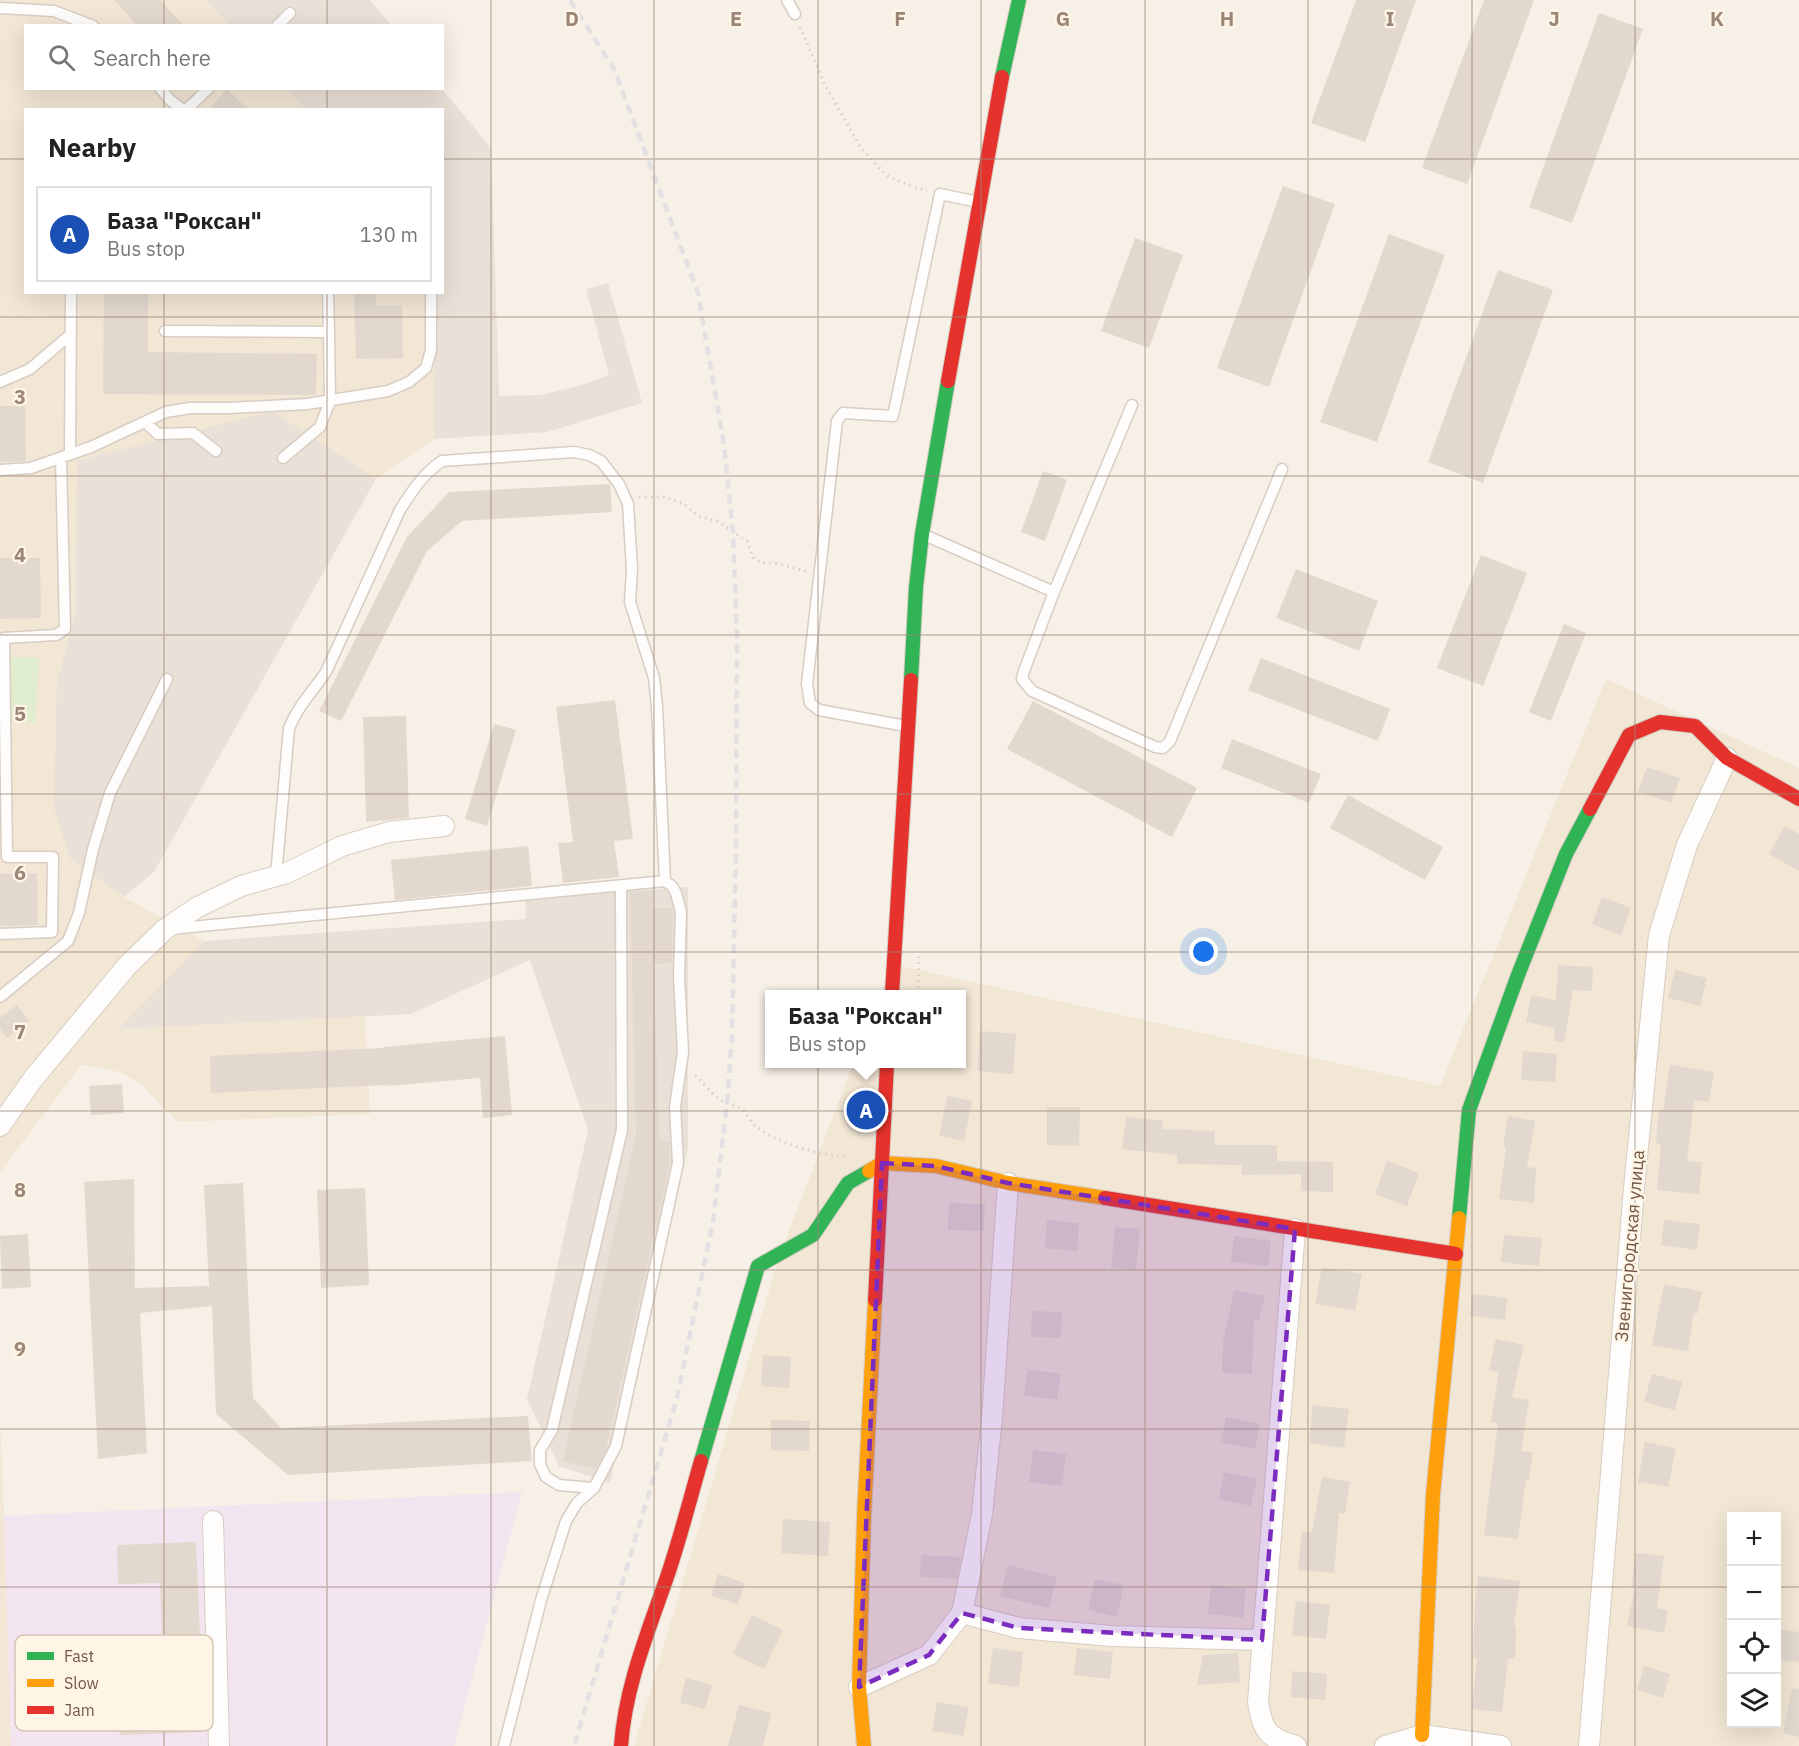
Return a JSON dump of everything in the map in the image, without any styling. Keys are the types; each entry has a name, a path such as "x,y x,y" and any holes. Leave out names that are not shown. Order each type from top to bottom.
{"street":[{"path":"892,990 916,587 922,534 995,110 1019,0"},
{"path":"1422,1735 1433,1495 1469,1110 1518,975 1566,854 1629,735 1660,722 1695,726 1727,758 1799,799"},
{"name":"Звенигородская улица","path":"1589,1746 1634,1188 1659,935 1688,845 1727,758"},
{"path":"0,1126 33,1079 127,966 164,930 196,908 241,886 288,873 342,846 389,832 444,826"},
{"path":"864,1746 859,1687 864,1516 888,1068"},
{"path":"621,1746 623,1719 642,1645 668,1575 758,1266 813,1235 848,1183 882,1163 936,1166 1008,1183 1456,1254"},
{"path":"859,1687 929,1654 962,1613 983,1504 992,1418 1008,1183"},
{"path":"1295,1229 1258,1702 1261,1724 1276,1740 1296,1746"},
{"path":"213,1521 219,1746"},
{"path":"962,1613 1031,1629 1112,1636 1262,1640"},
{"path":"1385,1746 1422,1735 1501,1746"}],"lane":[{"path":"787,0 795,14"},
{"path":"0,8 54,10 88,24"},
{"path":"279,24 290,13"},
{"path":"162,90 181,108"},
{"path":"186,108 207,90"},
{"path":"909,727 819,710 810,704 807,684 837,421 843,413 893,416 940,194 979,203"},
{"path":"0,934 52,932 53,857 8,857 4,638 56,635 65,629 66,456 71,294"},
{"path":"283,458 320,427 330,401 328,294"},
{"path":"0,470 30,468 66,456 91,447 166,412 190,408 229,408 330,401 388,391 409,382 426,368 431,350 431,294"},
{"path":"165,331 328,332"},
{"path":"0,382 30,369 71,334"},
{"path":"1132,405 1054,592 1022,679 1032,691 1155,747 1163,748 1170,741 1282,469"},
{"path":"145,422 158,434 193,433 216,451"},
{"path":"276,876 289,728 297,711 312,694 326,672 400,510 428,471 442,461 574,452 589,454 601,461 619,484 628,504 632,569 630,602 654,678 657,706 665,881 676,894 681,912 679,976 683,1052 675,1107 678,1163 615,1446 594,1488 577,1503 566,1521 541,1600 504,1746"},
{"path":"922,534 1054,592"},
{"path":"0,997 68,941 79,913 93,849 110,793 167,679"},
{"path":"1781,789 1799,787"},
{"path":"164,930 665,881"},
{"path":"594,1488 559,1485 546,1477 540,1464 540,1450 552,1430 622,1130 621,886"}],"path":[{"path":"795,14 825,85 861,147 886,174 914,187 940,194"},
{"path":"622,492 637,497 665,497 684,504 698,516 717,521 747,541 754,560 820,574"},
{"path":"681,1067 699,1078 706,1089 720,1100 742,1110 753,1124 779,1140 806,1150 849,1158"}],"highlighted area":[{"path":"882,1163 936,1166 1008,1183 1295,1229 1262,1640 1019,1628 962,1613 929,1655 859,1687"}],"shaded area":[{"path":"0,0 205,0 228,24 24,24 24,90 287,90 304,108 24,108 24,294 435,294 434,439 376,479 273,411 76,611 57,682 71,860 124,897 204,941 120,1029 365,1016 370,1114 178,1122 139,1083 120,1072 81,1065 0,1172"},
{"path":"205,0 370,0 390,24 228,24"},
{"path":"287,90 443,90 491,148 499,396 541,395 582,385 609,375 586,289 608,283 642,403 547,432 434,439 435,294 444,294 444,108 304,108"},
{"path":"273,411 376,479 154,872 124,897 71,860 54,808 57,682 76,611 77,461"},
{"path":"1606,679 1799,768 1799,1746 634,1746 779,1257 851,1068 966,1068 966,990 882,990 892,964 1440,1086"},
{"path":"688,887 688,1148 610,1483 559,1466 527,1399 588,1130 530,960 411,1014 119,1029 204,941 526,919 525,898"},
{"path":"0,1417 4,1516 11,1746 0,1746"},
{"path":"522,1492 454,1746 11,1746 4,1516"}],"green space":[{"path":"11,657 39,658 35,723 11,722"}],"building":[{"path":"114,0 160,0 182,24 136,24"},
{"path":"1356,0 1416,0 1365,142 1311,123"},
{"path":"1484,0 1534,0 1467,184 1422,168"},
{"path":"1599,13 1643,29 1572,223 1529,207"},
{"path":"228,90 247,108 210,108"},
{"path":"1283,186 1335,204 1269,387 1217,368"},
{"path":"1389,234 1445,255 1377,442 1320,422"},
{"path":"1135,238 1183,255 1149,348 1101,331"},
{"path":"1498,270 1553,290 1483,483 1428,462"},
{"path":"104,294 148,294 148,352 317,354 316,395 103,394"},
{"path":"354,294 376,294 376,306 402,306 403,358 356,359"},
{"path":"0,406 25,406 26,461 0,462"},
{"path":"1043,471 1067,480 1045,541 1021,532"},
{"path":"610,484 612,512 462,521 427,551 341,721 319,711 407,537 449,492"},
{"path":"1481,555 1527,573 1483,686 1437,668"},
{"path":"0,558 40,558 41,618 0,619"},
{"path":"1296,569 1378,601 1359,651 1276,618"},
{"path":"1564,624 1586,633 1551,721 1529,712"},
{"path":"1261,658 1390,709 1378,741 1248,690"},
{"path":"615,700 633,839 614,841 619,877 563,883 558,843 573,842 556,707"},
{"path":"1033,701 1197,788 1172,837 1007,749"},
{"path":"406,716 409,818 366,822 363,717"},
{"path":"494,724 516,730 487,826 465,819"},
{"path":"1232,739 1321,774 1309,803 1221,768"},
{"path":"1647,767 1680,778 1671,803 1638,792"},
{"path":"1348,795 1443,847 1425,880 1330,828"},
{"path":"1785,826 1799,834 1799,871 1769,854"},
{"path":"528,846 532,886 395,900 391,860"},
{"path":"37,873 38,925 0,926 0,874"},
{"path":"653,890 653,908 672,908 673,913 672,963 654,964 659,1140 669,1142 670,1162 606,1449 596,1469 563,1461 636,1135 630,892"},
{"path":"1602,897 1631,908 1621,935 1592,924"},
{"path":"1558,965 1593,967 1592,991 1573,990 1564,1042 1554,1041 1555,1028 1526,1022 1531,995 1556,1000"},
{"path":"1675,970 1707,978 1700,1006 1668,998"},
{"path":"17,1005 29,1021 7,1038 0,1029 0,1018"},
{"path":"980,1031 1016,1034 1013,1074 977,1071"},
{"path":"505,1036 512,1115 483,1118 480,1078 386,1086 211,1093 210,1056 383,1048"},
{"path":"1523,1051 1557,1054 1555,1082 1521,1080"},
{"path":"1670,1065 1714,1072 1709,1102 1694,1100 1687,1161 1702,1162 1699,1194 1657,1190 1661,1144 1656,1143 1659,1110 1663,1111"},
{"path":"122,1084 124,1113 91,1115 89,1086"},
{"path":"947,1096 972,1101 964,1141 939,1136"},
{"path":"1047,1107 1080,1107 1079,1146 1047,1145"},
{"path":"1508,1116 1535,1121 1527,1167 1536,1168 1534,1203 1499,1199"},
{"path":"1126,1117 1163,1121 1162,1129 1215,1131 1214,1145 1277,1145 1277,1161 1333,1162 1333,1192 1301,1191 1301,1174 1242,1175 1242,1165 1177,1164 1177,1155 1122,1149"},
{"path":"1387,1161 1419,1173 1407,1206 1375,1194"},
{"path":"134,1179 135,1288 209,1286 204,1185 243,1183 253,1398 281,1428 528,1416 532,1461 288,1475 216,1414 212,1306 140,1313 147,1453 98,1459 84,1182"},
{"path":"365,1188 369,1285 321,1288 317,1190"},
{"path":"949,1203 985,1204 984,1231 948,1230"},
{"path":"1047,1220 1079,1223 1077,1251 1045,1248"},
{"path":"1664,1220 1700,1224 1697,1250 1661,1245"},
{"path":"1115,1227 1140,1229 1136,1270 1111,1268"},
{"path":"28,1234 31,1287 2,1289 0,1236"},
{"path":"1504,1235 1542,1238 1539,1266 1501,1262"},
{"path":"1234,1236 1271,1241 1268,1266 1231,1262"},
{"path":"1322,1267 1362,1274 1355,1311 1315,1304"},
{"path":"1664,1284 1702,1292 1697,1314 1694,1313 1688,1351 1652,1345"},
{"path":"1234,1290 1265,1296 1259,1321 1254,1320 1252,1374 1222,1373 1223,1343"},
{"path":"1472,1294 1507,1298 1505,1320 1470,1316"},
{"path":"1032,1311 1062,1312 1061,1338 1031,1337"},
{"path":"1496,1339 1524,1345 1512,1397 1529,1400 1521,1451 1533,1452 1529,1480 1526,1479 1518,1539 1484,1535 1498,1423 1491,1422 1499,1372 1489,1370"},
{"path":"763,1355 791,1357 789,1388 761,1386"},
{"path":"1028,1369 1061,1374 1057,1400 1024,1395"},
{"path":"1652,1374 1682,1382 1675,1410 1644,1402"},
{"path":"1313,1405 1349,1409 1344,1448 1309,1443"},
{"path":"1226,1417 1260,1424 1255,1449 1221,1442"},
{"path":"771,1420 810,1421 809,1451 771,1450"},
{"path":"1645,1442 1676,1448 1668,1487 1638,1482"},
{"path":"1033,1450 1066,1454 1062,1486 1029,1482"},
{"path":"1224,1472 1257,1479 1251,1506 1219,1499"},
{"path":"1322,1477 1350,1482 1345,1514 1339,1513 1334,1573 1298,1570 1302,1531 1312,1532"},
{"path":"783,1519 830,1522 828,1556 781,1553"},
{"path":"196,1542 200,1635 162,1635 160,1583 118,1584 117,1545"},
{"path":"1636,1553 1664,1556 1657,1608 1668,1610 1664,1633 1627,1626 1635,1588 1631,1587"},
{"path":"921,1555 961,1557 957,1579 920,1577"},
{"path":"1008,1565 1057,1577 1049,1608 1000,1596"},
{"path":"718,1574 745,1583 738,1604 711,1596"},
{"path":"1478,1576 1520,1581 1514,1626 1516,1626 1515,1659 1508,1659 1502,1712 1472,1709 1477,1658 1473,1658"},
{"path":"1095,1579 1124,1585 1117,1617 1088,1610"},
{"path":"1211,1585 1246,1589 1243,1618 1208,1614"},
{"path":"1296,1601 1330,1605 1326,1639 1292,1635"},
{"path":"752,1615 783,1630 764,1669 733,1654"},
{"path":"1781,1630 1799,1632 1799,1662 1781,1660"},
{"path":"993,1648 1023,1652 1019,1687 988,1683"},
{"path":"1077,1648 1113,1652 1110,1679 1074,1675"},
{"path":"1238,1653 1240,1682 1197,1685 1203,1655"},
{"path":"1644,1666 1670,1674 1663,1698 1637,1690"},
{"path":"1292,1671 1327,1674 1325,1700 1291,1697"},
{"path":"686,1678 712,1685 705,1709 680,1703"},
{"path":"1792,1688 1799,1689 1799,1737 1783,1733"},
{"path":"937,1702 969,1707 963,1736 932,1731"},
{"path":"739,1705 771,1713 763,1746 728,1746"},
{"path":"120,1731 204,1732 120,1735"}],"railway":[{"path":"570,0 614,69 698,293 724,445 733,532 737,634 732,1036 727,1104 713,1221 677,1398 574,1746"}],"traffic: fast":[{"path":"1002,77 1019,0"},
{"path":"911,680 916,587 922,534 948,381"},
{"path":"1459,1218 1469,1110 1518,975 1566,854 1590,809"},
{"path":"701,1461 758,1266 813,1235 848,1183 869,1171"}],"traffic: slow":[{"path":"869,1171 882,1163 936,1166 1008,1183 1105,1198"},
{"path":"1422,1735 1433,1495 1459,1218"},
{"path":"864,1746 859,1687 864,1516 875,1300"}],"traffic: jam":[{"path":"948,381 1002,77"},
{"path":"892,990 911,680"},
{"path":"1590,809 1629,735 1660,722 1695,726 1727,758 1799,799"},
{"path":"875,1300 887,1068"},
{"path":"1105,1198 1456,1254"},
{"path":"621,1746 632,1681 672,1563 701,1461"}],"place":[{"name":"База \"Роксан\"","path":"866,1110"}]}
